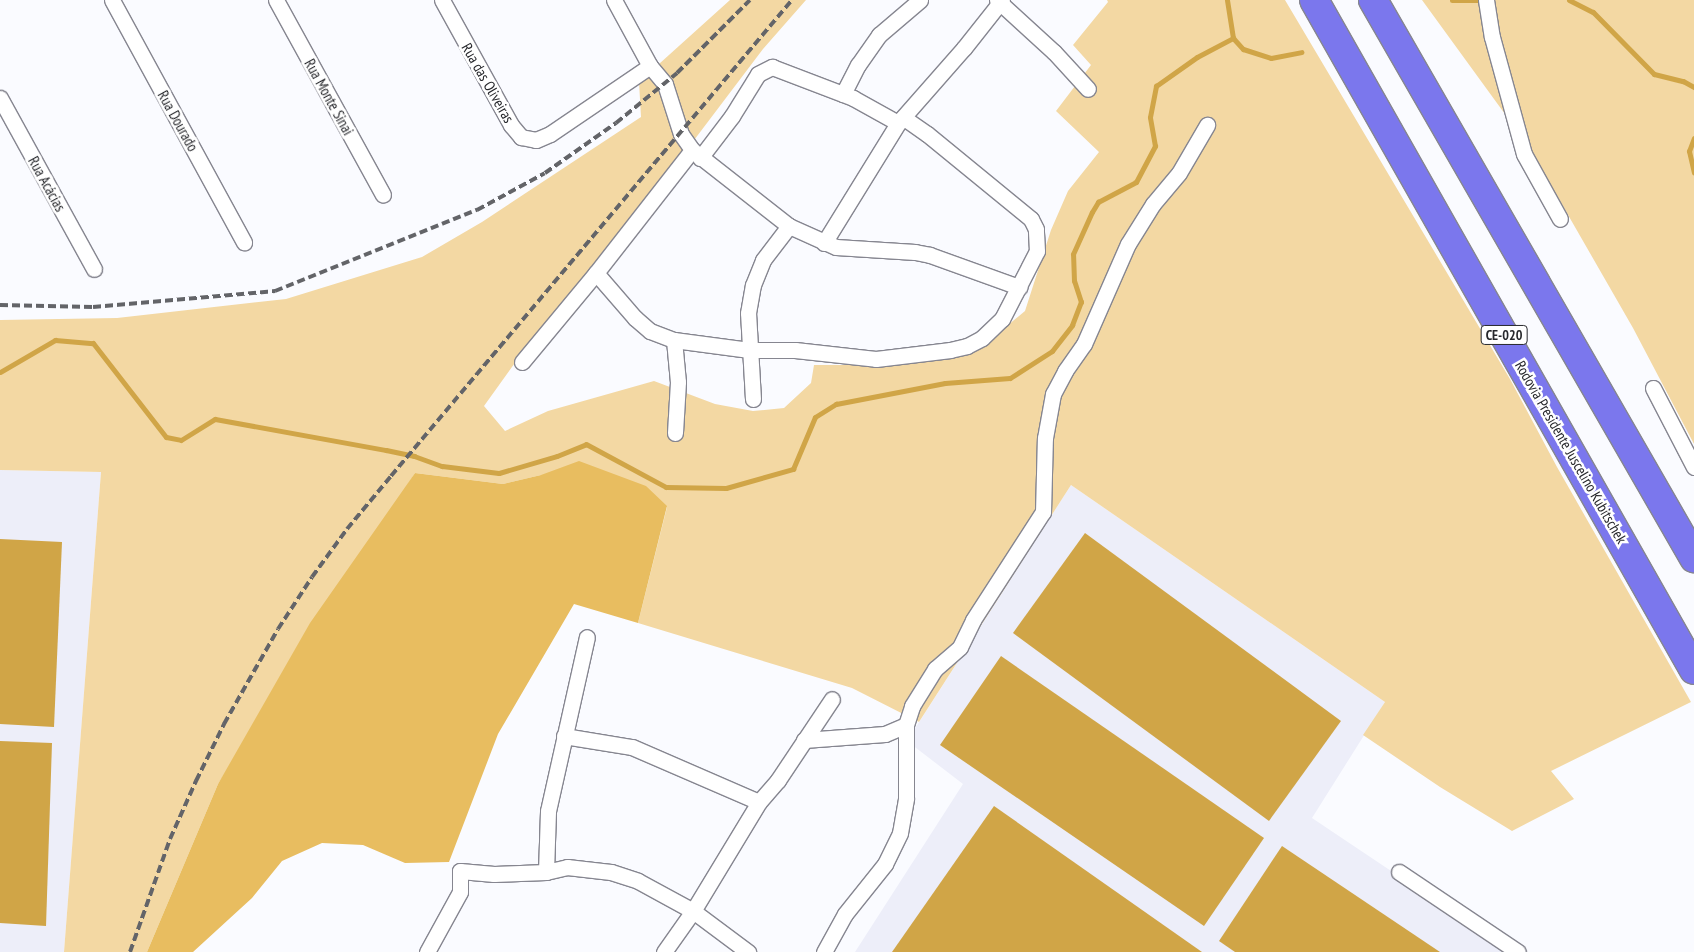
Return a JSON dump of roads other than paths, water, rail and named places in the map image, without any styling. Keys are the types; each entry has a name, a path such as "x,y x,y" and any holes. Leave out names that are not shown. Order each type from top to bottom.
{"highway":[{"name":"Rodovia Presidente Juscelino Kubitschek","path":"1314,0 1694,670"},
{"path":"1373,0 1694,558"}],"street":[{"name":"Rua Dourado","path":"112,0 244,242"},
{"name":"Rua Monte Sinai","path":"276,0 383,195"},
{"name":"Rua das Oliveiras","path":"442,0 511,125 521,137 536,140 550,134 650,66"},
{"path":"614,0 650,66 665,84 681,134 696,154 789,226 824,243 854,250 915,252 930,255 1019,287"},
{"path":"843,94 858,65 879,35 920,0"},
{"path":"824,243 900,120 964,48 1000,1 1054,52 1088,89"},
{"path":"1486,4 1494,45 1524,154 1560,219"},
{"path":"522,362 596,273 696,154 732,116 758,74 764,69 772,67 843,94 927,134 1031,219 1036,229 1038,251 1002,318 982,338 967,346 950,350 876,359 794,350 749,350 674,340 650,331 635,318 596,273"},
{"name":"Rua Acácias","path":"0,98 94,269"},
{"path":"824,952 845,914 885,864 900,833 906,798 906,725 912,706 936,669 960,647 973,620 1004,569 1040,521 1045,504 1045,438 1053,394 1065,371 1084,344 1128,244 1153,204 1179,172 1207,125"},
{"path":"753,399 748,313 753,285 763,260 789,226"},
{"path":"674,340 678,382 675,432"},
{"path":"1653,388 1694,468"},
{"path":"546,872 548,811 587,637"},
{"path":"664,952 693,911 759,802 778,780 832,699"},
{"path":"804,740 885,734 906,725"},
{"path":"564,736 632,747 759,802"},
{"path":"427,952 460,892 460,871 494,874 546,872 568,867 610,872 638,881 693,911 748,952"},
{"path":"1399,872 1518,952"}],"waterway":[{"path":"1227,0 1233,38 1243,49 1271,58 1301,52"},
{"path":"1452,0 1484,0"},
{"path":"1569,0 1593,12 1654,74 1683,81 1694,87"},
{"path":"0,372 55,340 93,343 166,437 181,440 215,419 386,450 414,456 442,466 499,473 557,456 586,444 666,487 726,488 793,469 815,417 836,404 945,383 1010,378 1052,351 1072,325 1081,302 1074,281 1073,254 1092,212 1098,202 1136,182 1155,146 1150,117 1156,86 1197,57 1233,38"},
{"path":"1694,138 1689,151 1694,172"}],"railway":[{"path":"0,305 93,307 275,291 477,210 545,173 616,123 677,73 750,0"},
{"path":"130,952 170,839 196,781 224,724 278,629 312,577 347,529 391,476 792,0"}]}
